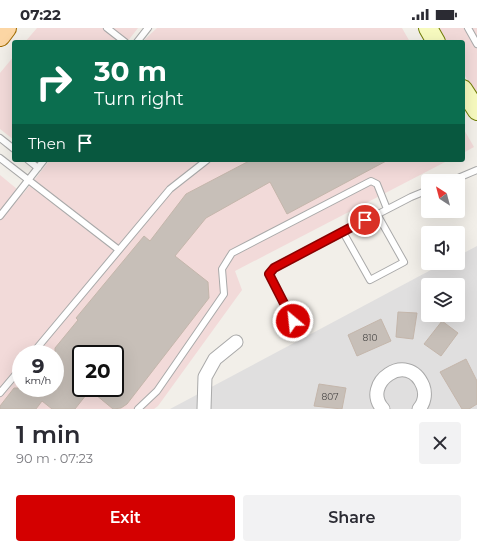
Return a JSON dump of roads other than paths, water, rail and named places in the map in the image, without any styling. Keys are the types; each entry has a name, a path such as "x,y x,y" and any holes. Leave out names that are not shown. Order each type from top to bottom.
{"main road":[{"path":"0,36 6,28"}],"street":[{"path":"204,409 205,377 215,359 236,342"},
{"path":"383,409 378,398 378,389 381,380 396,370 406,370 421,380 424,389 424,398 419,409"}],"lane":[{"path":"107,28 122,40"},
{"path":"139,40 148,28"},
{"path":"468,28 477,44"},
{"path":"0,138 12,147"},
{"path":"0,158 119,250"},
{"path":"30,162 38,168"},
{"path":"0,216 42,162"},
{"path":"40,345 170,189 204,162"},
{"path":"465,175 477,170"},
{"path":"138,409 157,391 224,294 222,269 232,253 371,181 377,184 387,209"},
{"path":"293,321 269,274 274,268 377,214 421,193"},
{"path":"343,232 370,280 404,262 377,214"},
{"path":"0,393 12,379"}]}
